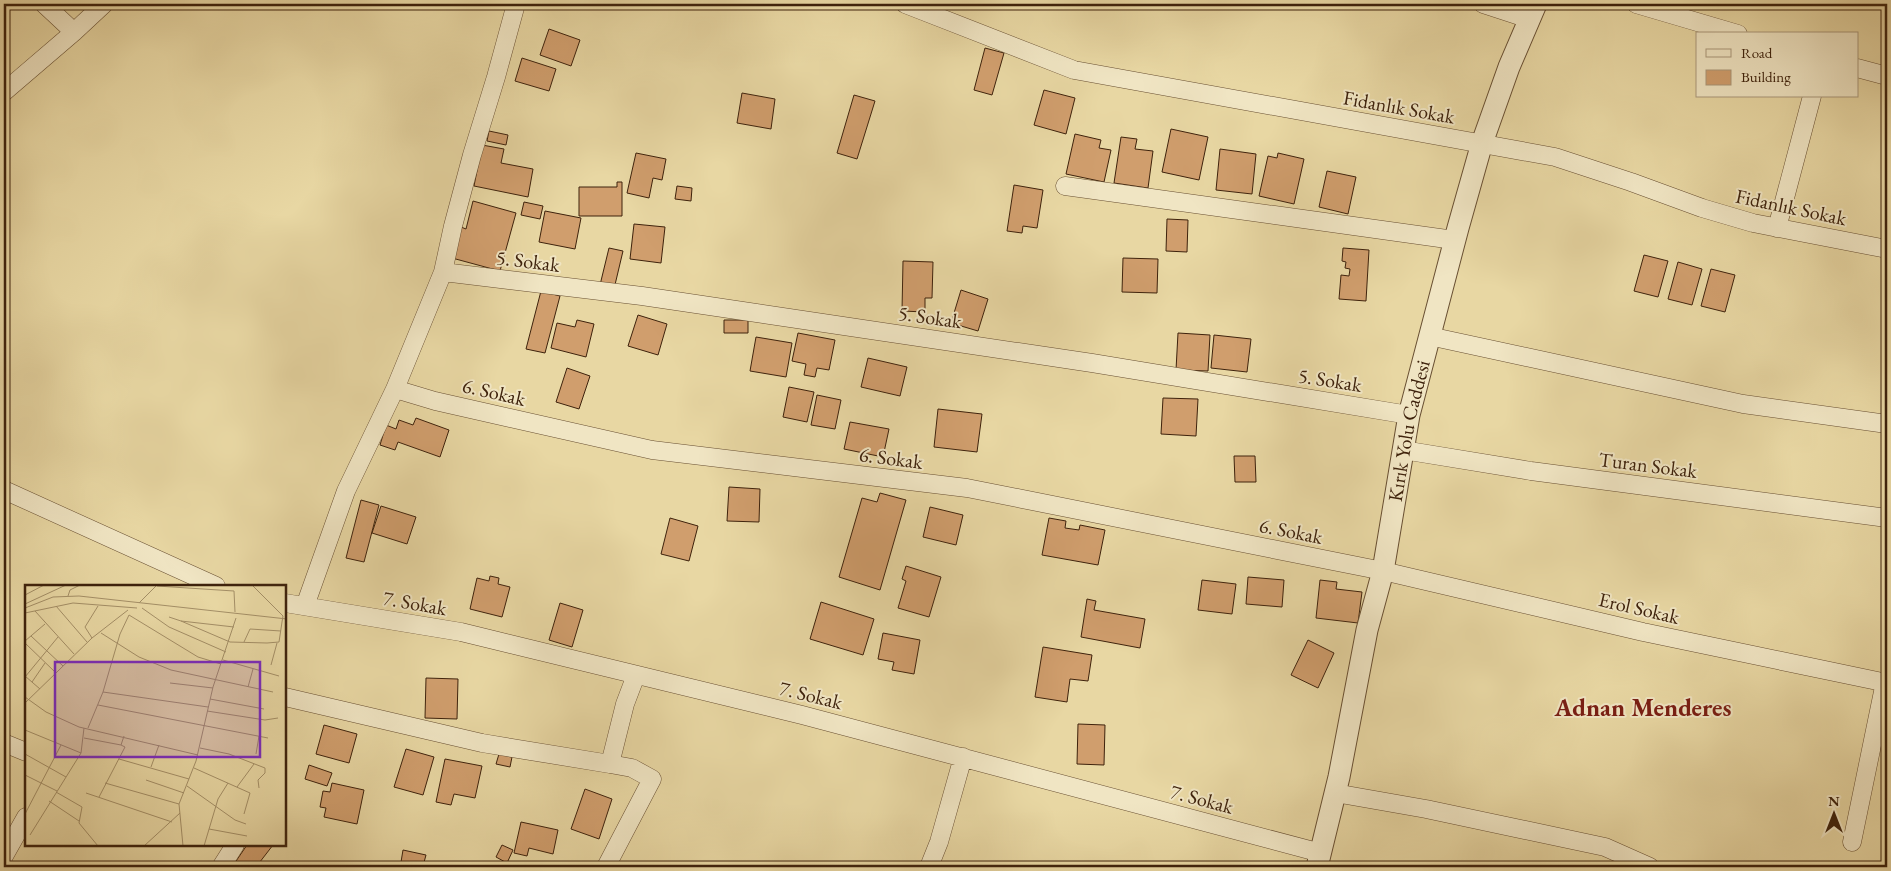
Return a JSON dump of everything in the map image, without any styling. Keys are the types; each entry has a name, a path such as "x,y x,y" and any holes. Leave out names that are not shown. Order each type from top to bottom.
{"street":[{"path":"44,4 74,32"},
{"path":"5,90 104,4"},
{"path":"305,606 346,491 395,388 443,272 453,226 516,4"},
{"name":"Fidanlık Sokak","path":"905,4 1074,70 1555,156 1702,208 1753,223 1887,249"},
{"path":"1484,4 1533,11"},
{"path":"1636,4 1731,32"},
{"name":"Kırık Yolu Caddesi","path":"1319,860 1335,793 1367,630 1382,571 1409,415 1454,240 1482,143 1509,67 1533,11"},
{"path":"1858,68 1887,76"},
{"path":"1777,228 1811,98"},
{"path":"1065,186 1454,240"},
{"name":"5. Sokak","path":"443,272 672,301 1092,363 1409,415"},
{"path":"1429,336 1743,404 1887,424"},
{"name":"6. Sokak","path":"395,388 435,401 652,450 967,488 1382,571"},
{"name":"Turan Sokak","path":"1403,450 1532,471 1887,518"},
{"path":"4,490 214,585"},
{"name":"Erol Sokak","path":"1382,571 1643,632 1886,682"},
{"name":"7. Sokak","path":"286,603 461,632 802,715 963,757 1319,860"},
{"path":"610,764 625,704 636,674"},
{"path":"1852,842 1886,682"},
{"path":"286,697 482,744 632,768 652,779 606,867"},
{"path":"4,743 25,752"},
{"path":"929,867 939,842 963,757"},
{"path":"1335,793 1426,809 1605,847 1650,867"},
{"path":"4,856 25,819"},
{"path":"221,867 234,846"}],"building":[{"path":"549,29 580,40 571,66 540,55"},
{"path":"985,48 1004,53 992,95 974,90"},
{"path":"522,58 556,69 549,91 515,81"},
{"path":"1044,90 1075,98 1066,134 1034,125"},
{"path":"742,93 775,99 771,129 737,123"},
{"path":"854,95 875,101 857,159 837,153"},
{"path":"1171,129 1208,137 1199,180 1162,172"},
{"path":"489,131 508,135 506,145 487,141"},
{"path":"1075,134 1101,140 1099,148 1111,150 1104,182 1066,174"},
{"path":"1121,137 1137,139 1135,149 1153,151 1148,188 1114,183"},
{"path":"482,145 504,149 501,163 533,169 528,197 474,186"},
{"path":"1220,149 1256,154 1252,194 1216,190"},
{"path":"636,153 666,159 662,180 653,178 649,198 627,193"},
{"path":"1278,153 1304,159 1294,204 1259,196 1268,156 1277,158"},
{"path":"1327,171 1356,177 1348,214 1319,207"},
{"path":"617,182 622,182 622,216 579,216 579,187 617,187"},
{"path":"1014,185 1043,190 1037,228 1023,226 1022,233 1007,231"},
{"path":"677,186 692,188 691,201 675,199"},
{"path":"473,201 516,213 500,271 452,258 461,227 466,229"},
{"path":"524,202 543,206 540,219 521,215"},
{"path":"545,211 581,218 575,249 539,242"},
{"path":"1167,219 1188,220 1187,252 1166,251"},
{"path":"634,224 665,227 661,263 630,259"},
{"path":"609,248 623,251 614,289 600,285"},
{"path":"1343,248 1369,250 1366,301 1339,299 1341,275 1349,276 1350,269 1345,268 1346,262 1342,261"},
{"path":"1644,255 1668,261 1658,297 1634,291"},
{"path":"1123,258 1158,259 1157,293 1122,292"},
{"path":"903,261 933,262 932,298 925,298 925,312 902,311"},
{"path":"1678,262 1702,269 1692,305 1668,299"},
{"path":"1711,269 1735,275 1725,312 1701,306"},
{"path":"961,290 988,299 978,331 951,323"},
{"path":"541,291 560,296 545,353 526,349"},
{"path":"638,315 667,324 658,355 628,346"},
{"path":"577,320 594,324 586,357 551,348 557,323 575,327"},
{"path":"724,320 748,320 748,333 724,333"},
{"path":"798,333 835,340 829,370 817,368 815,377 804,375 806,364 792,361"},
{"path":"1178,333 1210,335 1208,371 1176,370"},
{"path":"1214,335 1251,339 1247,372 1211,368"},
{"path":"756,337 792,343 786,377 750,371"},
{"path":"868,358 907,367 900,396 861,387"},
{"path":"567,368 590,376 579,409 556,402"},
{"path":"789,387 814,392 807,422 783,417"},
{"path":"817,395 841,400 835,429 811,425"},
{"path":"1163,398 1198,399 1196,436 1161,434"},
{"path":"938,409 982,414 977,452 934,447"},
{"path":"416,418 449,430 440,457 398,442 395,450 380,445 386,425 396,429 399,420 413,425"},
{"path":"850,422 889,429 883,457 844,449"},
{"path":"1234,456 1255,456 1256,482 1235,482"},
{"path":"729,487 760,489 759,522 727,521"},
{"path":"880,493 906,500 880,590 839,577 862,498 877,502"},
{"path":"361,500 379,505 364,562 346,558"},
{"path":"381,506 416,517 407,544 372,533"},
{"path":"930,507 963,515 956,545 923,537"},
{"path":"670,518 698,526 689,561 661,554"},
{"path":"1049,518 1066,521 1065,528 1079,530 1080,525 1105,530 1098,565 1042,555"},
{"path":"906,566 941,577 929,617 898,608 906,581 902,579"},
{"path":"490,576 499,578 498,584 510,587 502,617 470,609 477,578 489,581"},
{"path":"1248,577 1284,580 1282,607 1246,604"},
{"path":"1202,580 1236,584 1232,614 1198,610"},
{"path":"1320,580 1337,582 1336,589 1362,592 1358,623 1316,618"},
{"path":"1087,599 1096,601 1094,610 1145,619 1140,648 1081,637"},
{"path":"821,602 874,619 863,655 810,639"},
{"path":"560,603 583,610 572,647 549,640"},
{"path":"883,633 920,640 914,674 892,670 894,662 878,659"},
{"path":"1308,640 1334,653 1318,688 1291,675"},
{"path":"1043,647 1092,655 1088,681 1070,679 1067,702 1035,697"},
{"path":"426,678 458,679 457,719 425,718"},
{"path":"1078,724 1105,725 1104,765 1077,764"},
{"path":"324,725 357,734 349,763 316,754"},
{"path":"406,749 434,757 423,795 394,787"},
{"path":"499,754 512,757 510,767 496,764"},
{"path":"445,759 482,766 475,798 454,794 451,805 436,802"},
{"path":"309,765 332,773 327,786 305,779"},
{"path":"332,783 364,790 357,824 324,817 326,808 320,807 323,791 330,792"},
{"path":"585,789 612,799 599,839 571,829"},
{"path":"521,822 558,830 553,854 529,848 527,856 514,853"},
{"path":"502,845 513,850 507,863 496,857"},
{"path":"246,846 272,846 256,867 238,867 234,864"},
{"path":"403,850 426,855 423,866 401,862"}],"district":[{"name":"Adnan Menderes","path":"1643,707"}]}
